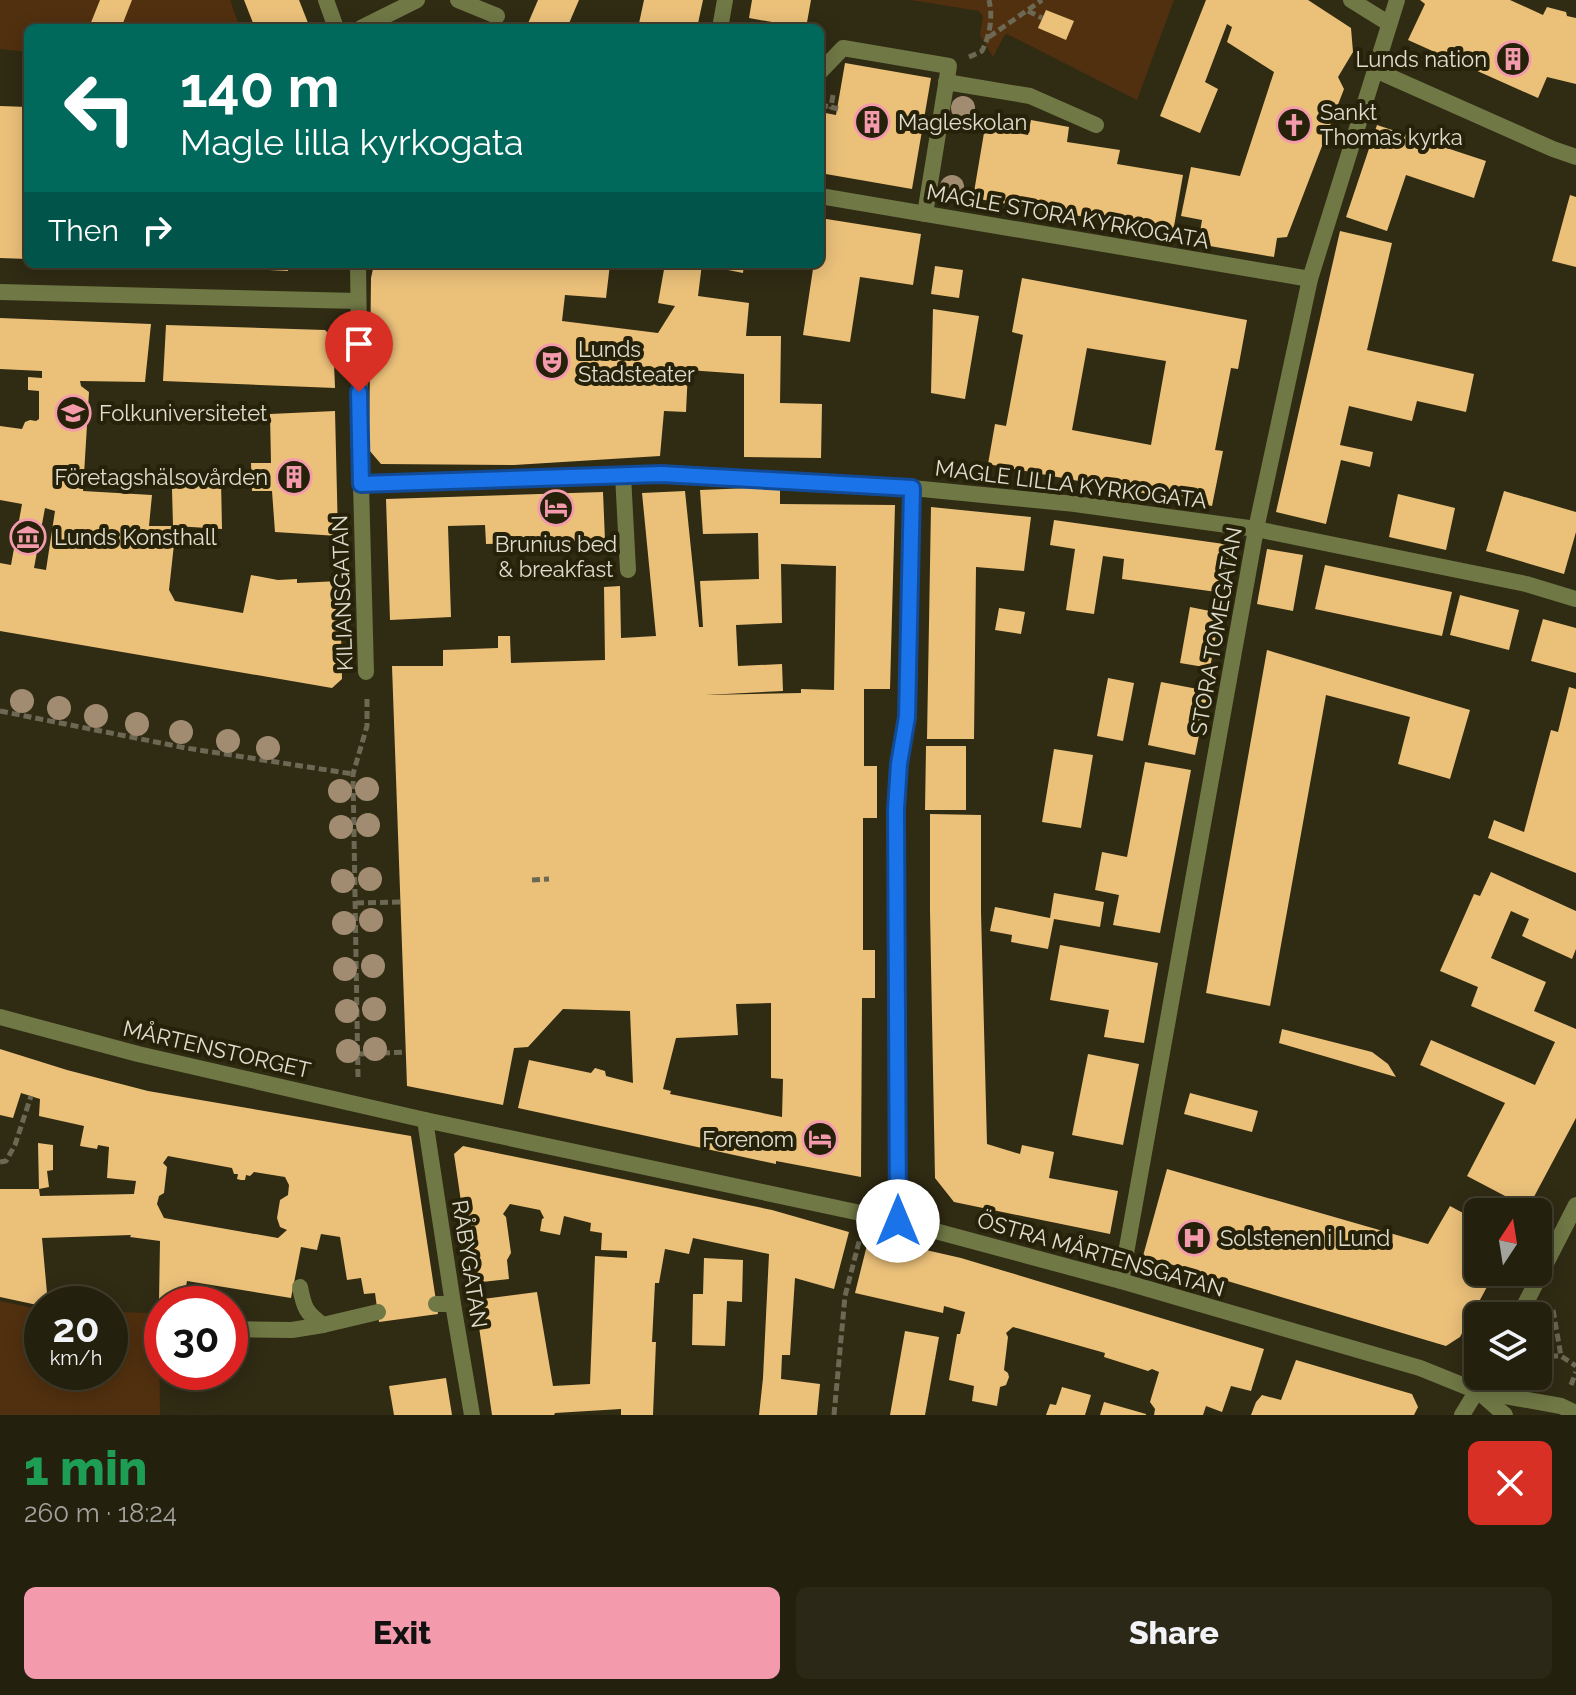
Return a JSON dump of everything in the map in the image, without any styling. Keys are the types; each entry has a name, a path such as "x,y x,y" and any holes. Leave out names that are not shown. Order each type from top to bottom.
{"street":[{"path":"326,0 335,24"},
{"path":"369,24 417,0"},
{"path":"458,0 497,16"},
{"path":"721,24 725,0"},
{"path":"1351,0 1388,23"},
{"name":"STORA TOMEGATAN","path":"1121,1281 1256,529 1310,279 1397,0"},
{"path":"824,68 843,48 949,66 925,214"},
{"path":"1375,70 1576,157"},
{"path":"946,82 1030,96 1096,125"},
{"name":"MAGLE STORA KYRKOGATA","path":"824,197 1310,279"},
{"name":"KILIANSGATAN","path":"358,268 366,672"},
{"path":"0,292 358,301"},
{"name":"MAGLE LILLA KYRKOGATA","path":"361,484 661,474 912,488 1075,504 1256,529 1526,584 1576,599"},
{"path":"623,475 628,570"},
{"path":"898,1221 896,809 907,717 912,488"},
{"name":"MÅRTENSTORGET","path":"0,1017 138,1054 425,1120"},
{"name":"ÖSTRA MÅRTENSGATAN","path":"425,1120 898,1221 1464,1379"},
{"name":"RÅBYGATAN","path":"425,1120 445,1304 472,1415"},
{"path":"1526,1302 1576,1205"},
{"path":"300,1287 308,1314 323,1325"},
{"path":"248,1329 292,1330 378,1312"},
{"path":"1462,1415 1478,1390"},
{"path":"1487,1390 1505,1415"},
{"path":"1506,1390 1576,1413"}],"path":[{"path":"982,51 988,38 989,0"},
{"path":"988,38 1042,0"},
{"path":"1027,11 1042,18"},
{"path":"824,106 831,107"},
{"name":"KILIANSGATAN","path":"359,1104 353,774 367,726 366,672"},
{"path":"0,711 186,748 353,774"},
{"path":"532,880 549,879"},
{"path":"356,903 400,902"},
{"path":"358,1054 405,1052"},
{"path":"0,1162 6,1161 15,1145 31,1096"},
{"path":"834,1415 845,1296 866,1214"},
{"path":"1552,1356 1561,1356 1576,1366"}],"shaded area":[{"path":"0,0 230,0 239,24 24,24 24,52 0,49"},
{"path":"911,0 1174,0 1137,100 1007,34 993,57 980,35 983,16 979,11"},
{"path":"0,1301 24,1306 24,1390 128,1390 128,1312 144,1313 144,1390 160,1390 160,1415 0,1415"}],"building":[{"path":"100,0 132,0 123,24 90,24"},
{"path":"244,0 299,0 308,24 253,24"},
{"path":"538,0 579,0 569,24 528,24"},
{"path":"644,0 703,0 698,24 639,24"},
{"path":"752,0 811,0 807,24 783,24 749,18"},
{"name":"Sankt Thomas kyrka","path":"1206,0 1308,0 1351,28 1353,52 1338,77 1344,89 1287,237 1277,238 1274,257 1198,244 1202,220 1181,216 1191,167 1240,176 1274,72 1227,42 1232,27 1227,24 1205,82 1218,89 1200,133 1160,116"},
{"name":"Lunds nation","path":"1420,0 1510,0 1543,15 1547,7 1566,12 1567,16 1576,18 1576,84 1547,77 1538,98 1408,40 1425,4"},
{"path":"1046,10 1074,21 1066,40 1038,28"},
{"name":"Magleskolan","path":"845,63 931,78 912,189 824,174 824,113 836,115"},
{"path":"0,106 24,107 24,259 0,258"},
{"path":"1031,120 1069,127 1067,142 1120,150 1117,164 1183,175 1173,232 973,198 985,127 1028,135"},
{"path":"1377,125 1486,161 1474,198 1406,175 1387,231 1346,217"},
{"path":"1570,195 1576,197 1576,267 1552,261"},
{"path":"824,219 921,234 913,285 860,277 850,342 803,335 813,269 805,268 824,268"},
{"path":"1340,231 1392,243 1367,350 1474,374 1466,412 1417,401 1412,421 1349,406 1340,445 1373,452 1370,467 1341,460 1326,524 1276,512"},
{"path":"935,266 963,270 959,298 931,294"},
{"path":"228,268 288,268 288,271"},
{"path":"373,268 610,268 606,298 565,295 562,321 658,333 675,306 658,303 664,268 702,268 698,296 749,303 746,336 781,336 780,403 822,404 821,458 744,457 744,374 688,370 686,412 664,411 660,456 514,465 381,464 369,450"},
{"path":"718,268 744,268 743,273"},
{"path":"1022,278 1247,320 1238,369 1231,368 1215,450 1223,451 1212,506 988,464 995,424 1006,426 1023,335 1012,332","holes":["1087,348 1166,361 1151,445 1072,430"]},
{"path":"933,309 979,316 965,399 931,393"},
{"path":"0,318 151,324 145,382 80,381 89,392 83,491 152,495 149,526 173,526 172,489 177,482 221,480 222,529 176,526 169,590 175,601 243,613 251,575 278,580 297,579 297,583 340,581 342,679 332,688 0,631 0,563 11,565 22,504 0,500 0,426 22,429 25,422 39,419 39,391 28,390 28,377 42,378 42,371 0,369","holes":["45,508 55,511 46,570 34,568"]},
{"path":"166,325 325,330 333,338 335,388 163,381"},
{"name":"Företagshälsovården","path":"335,411 338,536 275,532 272,491 252,491 251,463 271,463 270,414"},
{"path":"780,487 780,504 895,505 890,689 864,689 864,766 877,766 877,818 863,818 863,950 875,950 875,998 862,998 861,1177 776,1161 776,1164 518,1108 529,1060 591,1073 595,1068 605,1071 606,1076 633,1083 630,1011 563,1009 528,1047 514,1048 503,1105 407,1086 392,666 443,666 443,650 498,648 498,636 510,636 511,663 605,660 604,587 620,586 621,638 656,636 642,493 685,491 699,627 703,627 700,581 759,579 758,533 703,534 700,490","holes":["781,564 836,566 834,690 706,695 783,691 782,664 738,666 736,625 782,623","771,1003 771,1078 783,1079 782,1117 670,1094 671,1091 663,1089 676,1038 738,1035 736,1004"]},
{"path":"1504,491 1576,512 1576,532 1564,574 1486,551"},
{"path":"603,492 605,540 486,544 485,525 448,526 451,617 390,620 386,499"},
{"path":"1398,494 1455,508 1446,550 1389,537"},
{"path":"931,507 1031,517 1024,571 976,567 974,739 927,739"},
{"path":"1054,520 1231,545 1224,593 1122,579 1124,559 1103,556 1094,614 1066,610 1075,549 1050,545"},
{"path":"1267,549 1303,555 1293,611 1257,604"},
{"path":"1325,565 1452,592 1442,636 1315,609"},
{"path":"1460,595 1519,610 1509,650 1450,635"},
{"path":"1190,607 1220,613 1210,668 1180,663"},
{"path":"999,608 1025,612 1021,634 995,630"},
{"path":"1543,619 1576,628 1576,673 1531,661"},
{"path":"1267,650 1470,710 1450,779 1398,764 1410,717 1326,695 1270,1006 1206,993"},
{"path":"1108,678 1134,683 1123,741 1097,736"},
{"path":"1161,682 1208,691 1195,755 1148,745"},
{"path":"1569,687 1576,689 1576,873 1488,838 1494,820 1524,832 1551,730 1558,732"},
{"path":"926,746 966,746 966,810 925,810"},
{"path":"1054,749 1093,755 1081,828 1042,822"},
{"path":"1145,762 1191,770 1160,933 1113,925 1119,895 1095,890 1102,852 1127,857"},
{"path":"930,814 981,815 987,1144 1020,1154 1022,1145 1054,1152 1049,1178 1118,1191 1110,1234 954,1202 935,1178"},
{"path":"1491,872 1576,911 1576,949 1572,959 1522,936 1529,919 1511,911 1491,958 1546,982 1534,1011 1576,1029 1576,1118 1533,1198 1509,1198 1467,1176 1505,1103 1420,1065 1431,1040 1535,1085 1555,1042 1471,1006 1478,987 1440,971 1474,894 1480,896"},
{"path":"1054,893 1104,902 1100,927 1054,919 1048,949 1011,942 1012,935 990,931 995,907 1050,918"},
{"path":"1060,945 1158,963 1144,1043 1104,1037 1109,1010 1050,1000"},
{"path":"1282,1029 1372,1052 1388,1064 1396,1077 1279,1043"},
{"path":"0,1049 148,1091 411,1136 438,1314 379,1322 375,1293 364,1294 361,1278 347,1280 340,1237 321,1234 317,1250 301,1247 291,1298 248,1291 248,1286 218,1286 187,1281 186,1286 159,1286 160,1241 131,1235 42,1238 46,1286 24,1286 24,1302 0,1297 0,1189 39,1189 40,1196 134,1194 136,1181 107,1178 109,1147 98,1145 97,1149 80,1146 84,1126 39,1116 40,1099 21,1093 13,1118 0,1115","holes":["168,1156 232,1168 234,1174 238,1174 237,1179 241,1180 254,1172 285,1177 289,1185 288,1195 280,1200 277,1218 280,1227 287,1230 278,1238 164,1218 157,1204 159,1196 164,1193 167,1167 163,1163"]},
{"path":"1088,1054 1139,1064 1123,1145 1072,1135"},
{"path":"1190,1093 1258,1111 1252,1132 1184,1114"},
{"path":"38,1143 53,1145 53,1170 47,1171 49,1187 39,1189"},
{"path":"463,1146 772,1210 849,1232 834,1289 795,1278 790,1355 782,1355 781,1379 820,1384 817,1415 759,1415 769,1254 693,1238 689,1254 665,1249 659,1283 655,1283 653,1415 621,1415 621,1409 554,1415 492,1415 475,1300 537,1292 553,1386 590,1384 595,1256 627,1258 627,1251 601,1250 602,1233 590,1231 591,1223 564,1216 560,1235 540,1231 544,1218 540,1210 510,1204 503,1214 511,1253 507,1260 509,1279 473,1283 454,1154"},
{"path":"1167,1169 1428,1244 1450,1206 1464,1214 1464,1286 1487,1286 1479,1302 1464,1302 1464,1330 1460,1337 1446,1346 1143,1256"},
{"path":"869,1237 961,1258 1264,1349 1251,1391 1231,1386 1222,1412 1206,1406 1203,1415 1154,1415 1155,1409 1150,1402 1159,1372 1013,1327 1006,1333 1004,1370 1009,1377 1006,1385 1000,1387 997,1406 972,1401 974,1386 949,1380 957,1334 960,1334 965,1312 944,1306 943,1313 855,1293"},
{"path":"704,1258 743,1260 742,1302 727,1301 725,1346 692,1345 693,1294 703,1294"},
{"path":"905,1331 939,1337 925,1415 890,1415"},
{"path":"1296,1360 1412,1394 1418,1407 1414,1415 1251,1415 1262,1395 1281,1400"},
{"path":"446,1378 452,1415 394,1415 389,1386"},
{"path":"1062,1387 1091,1395 1085,1415 1046,1415 1050,1404 1056,1405"},
{"path":"1104,1402 1146,1414 1146,1415 1100,1415"}],"place":[{"name":"Lunds nation","path":"1513,59"},
{"name":"Magleskolan","path":"872,122"},
{"name":"Sankt Thomas kyrka","path":"1294,125"},
{"name":"Lunds Stadsteater","path":"552,362"},
{"name":"Folkuniversitetet","path":"73,413"},
{"name":"Företagshälsovården","path":"294,477"},
{"name":"Brunius bed & breakfast","path":"556,508"},
{"name":"Lunds Konsthall","path":"28,537"},
{"name":"Forenom","path":"820,1139"},
{"name":"Solstenen i Lund","path":"1194,1238"}],"route":[{"path":"359,392 361,484 661,474 912,488 907,717 896,809 898,1221"}]}
